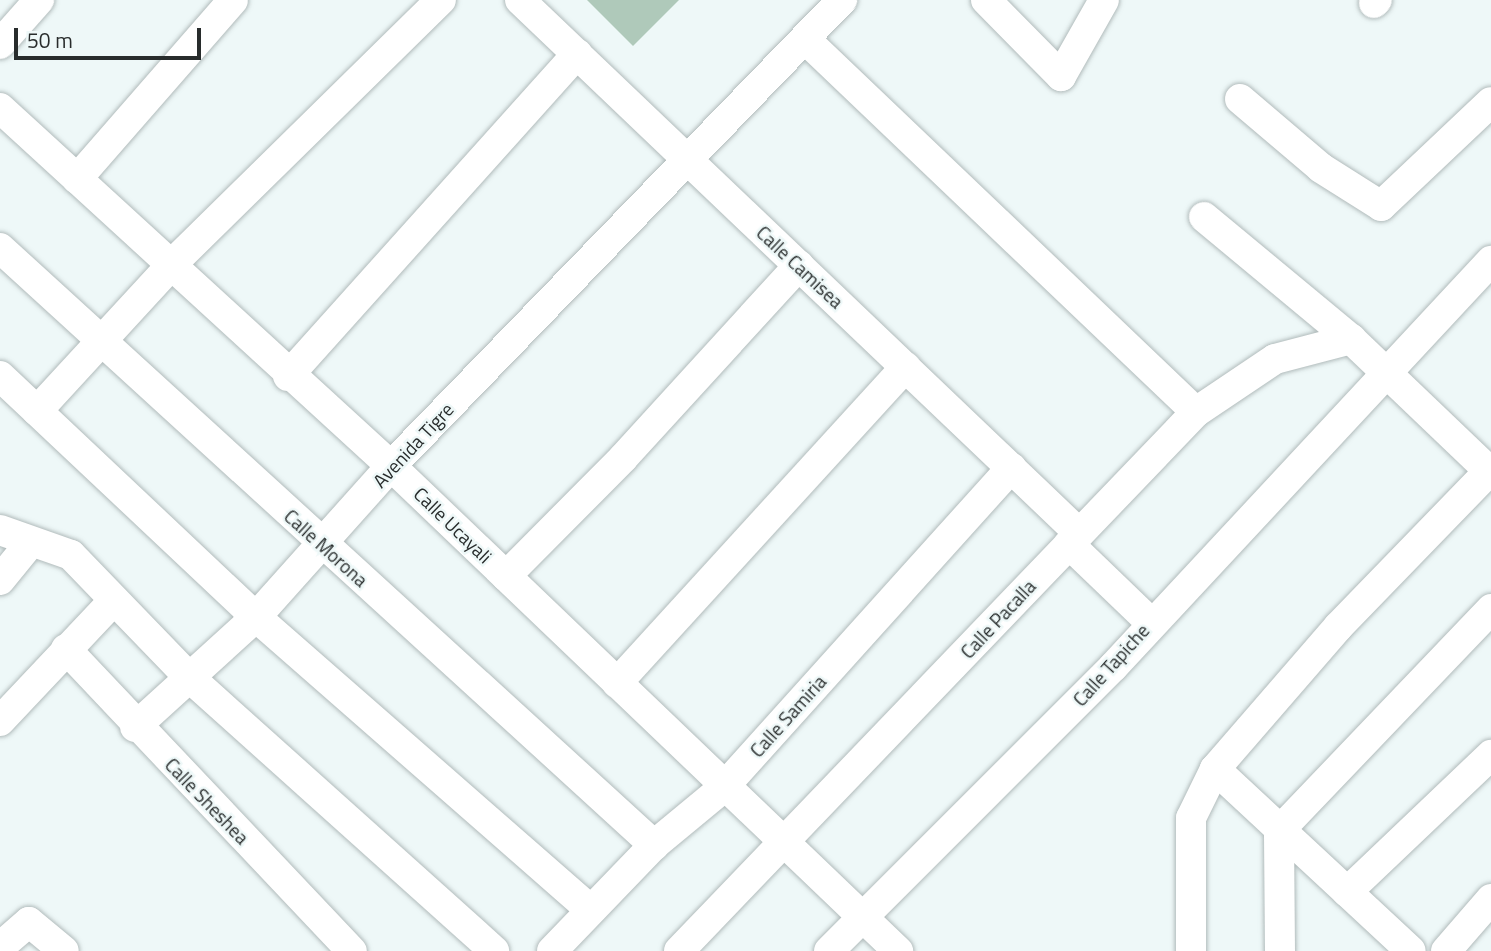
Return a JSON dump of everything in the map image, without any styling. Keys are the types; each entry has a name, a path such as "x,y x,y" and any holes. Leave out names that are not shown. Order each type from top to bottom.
{"street":[{"path":"0,44 39,0"},
{"path":"77,178 233,0"},
{"path":"37,411 172,264 441,0"},
{"name":"Calle Camisea","path":"520,0 1011,468 1150,622"},
{"name":"Avenida Tigre","path":"135,727 256,617 323,546 391,466 685,159 842,0"},
{"path":"986,0 1061,76 1104,0"},
{"path":"805,39 1196,412"},
{"path":"288,376 577,54"},
{"path":"1240,99 1321,168 1381,206 1491,102"},
{"name":"Calle Ucayali","path":"0,108 172,264 288,376 391,466 723,788 865,917 898,951"},
{"path":"1191,951 1191,818 1214,768 1338,627 1490,471 1351,339 1204,218"},
{"name":"Calle Morona","path":"0,248 323,546 654,845"},
{"name":"Calle Tapiche","path":"830,951 1113,667 1150,622 1388,374 1491,261"},
{"path":"506,576 622,458 799,265"},
{"name":"Calle Pacalla","path":"679,951 786,844 1196,412 1275,359 1351,339"},
{"path":"617,683 906,367"},
{"path":"0,376 256,617 591,910"},
{"name":"Calle Samiria","path":"552,951 654,845 723,788 1011,468"},
{"path":"0,530 71,555 189,677 494,951"},
{"path":"0,580 31,542"},
{"path":"0,721 114,600"},
{"path":"1280,951 1279,831 1491,609"},
{"name":"Calle Sheshea","path":"66,649 135,727 352,951"},
{"path":"1347,892 1491,755"},
{"path":"1214,768 1347,892 1398,945"},
{"path":"1446,951 1491,899"},
{"path":"0,947 29,922 64,951"}],"green space":[{"path":"587,0 679,0 633,46"}]}
